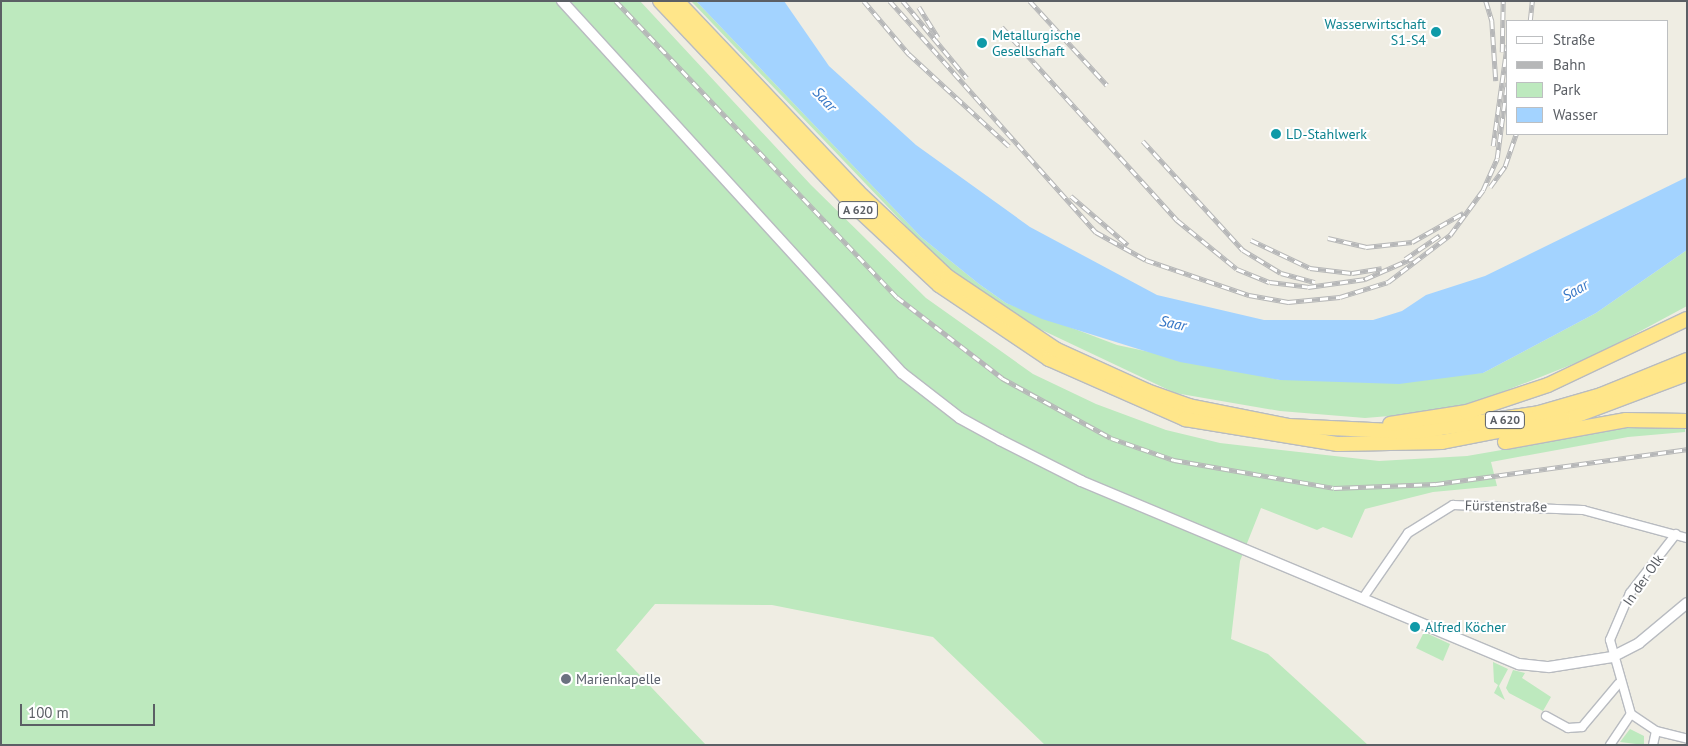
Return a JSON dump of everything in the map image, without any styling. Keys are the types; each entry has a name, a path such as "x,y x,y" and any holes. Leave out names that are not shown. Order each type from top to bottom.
{"highway":[{"name":"A 620","path":"660,1 896,247 981,317 1091,374 1185,418 1236,431 1338,444 1442,442 1575,416 1687,374"},
{"name":"A 620","path":"677,1 858,192 948,277 1027,333 1091,374 1188,406 1315,429 1379,433 1496,422 1574,404 1687,360"},
{"path":"1315,429 1415,422 1467,412 1548,385 1687,319"},
{"path":"1442,442 1506,442 1626,420 1687,421"}],"street":[{"path":"562,1 779,244 924,392 1000,440 1081,481 1519,664 1549,667 1612,657 1640,643 1687,603"},
{"name":"Fürstenstraße","path":"1363,598 1408,532 1453,505 1583,510 1687,538"},
{"name":"In der Olk","path":"1631,714 1618,683 1612,657 1616,621 1630,593 1676,534"},
{"path":"1546,716 1568,728 1582,727 1618,683"},
{"path":"1610,745 1631,714 1656,731 1687,739"},
{"path":"1653,745 1656,731"}],"green space":[{"path":"1,1 640,1 811,185 926,298 1033,374 1096,404 1166,430 1220,443 1379,461 1467,456 1627,428 1656,426 1685,428 1685,432 1628,437 1491,462 1497,486 1433,492 1365,509 1352,538 1323,527 1317,530 1261,508 1240,561 1231,639 1268,654 1368,745 1045,745 933,637 772,605 655,604 616,650 706,745 1,745"},
{"path":"691,1 696,1 921,237 979,284 1006,303 1117,345 1280,380 1483,373 1596,313 1687,250 1687,306 1596,355 1487,398 1438,412 1365,418 1280,411 1175,393 1002,311 949,271"},
{"path":"1424,632 1450,644 1443,661 1416,648"},
{"path":"1493,662 1508,669 1499,686 1505,700 1494,693 1498,685 1494,682"},
{"path":"1513,670 1525,673 1522,678 1551,697 1543,711 1509,693 1506,688"},
{"path":"1630,729 1644,736 1644,745 1620,742"}],"water":[{"name":"Saar","path":"696,1 784,1 829,66 916,145 1030,227 1157,295 1264,320 1373,320 1402,311 1426,295 1485,276 1687,177 1687,250 1596,313 1483,373 1399,384 1280,380 1180,362 1042,319 1006,303 979,284 921,237"}],"railway":[{"path":"616,1 897,297 1002,378 1111,438 1174,460 1334,488 1436,484 1687,449"},
{"path":"864,1 909,54 1009,146"},
{"path":"890,1 1096,232 1146,260 1249,295 1288,302 1340,297 1388,282 1450,235 1483,190 1497,158 1506,90"},
{"path":"903,1 967,78"},
{"path":"1030,1 1107,85"},
{"path":"1486,1 1492,21 1496,81"},
{"path":"1502,52 1503,1"},
{"path":"1530,20 1532,1"},
{"path":"919,7 938,37"},
{"path":"1002,27 1177,220 1237,269 1270,282 1308,287 1365,279 1413,258"},
{"path":"1493,146 1506,52"},
{"path":"1490,187 1505,166 1516,135"},
{"path":"1143,141 1243,250 1281,273 1315,282"},
{"path":"1071,196 1128,245"},
{"path":"1328,238 1366,247 1412,242 1463,213"},
{"path":"1405,259 1440,235"},
{"path":"1251,240 1310,268 1352,273 1382,268"}],"place":[{"name":"Wasserwirtschaft S1-S4","path":"1436,32"},
{"name":"Metallurgische Gesellschaft","path":"982,43"},
{"name":"LD-Stahlwerk","path":"1276,134"},
{"name":"Alfred Köcher","path":"1415,627"},
{"name":"Marienkapelle","path":"566,679"}]}
